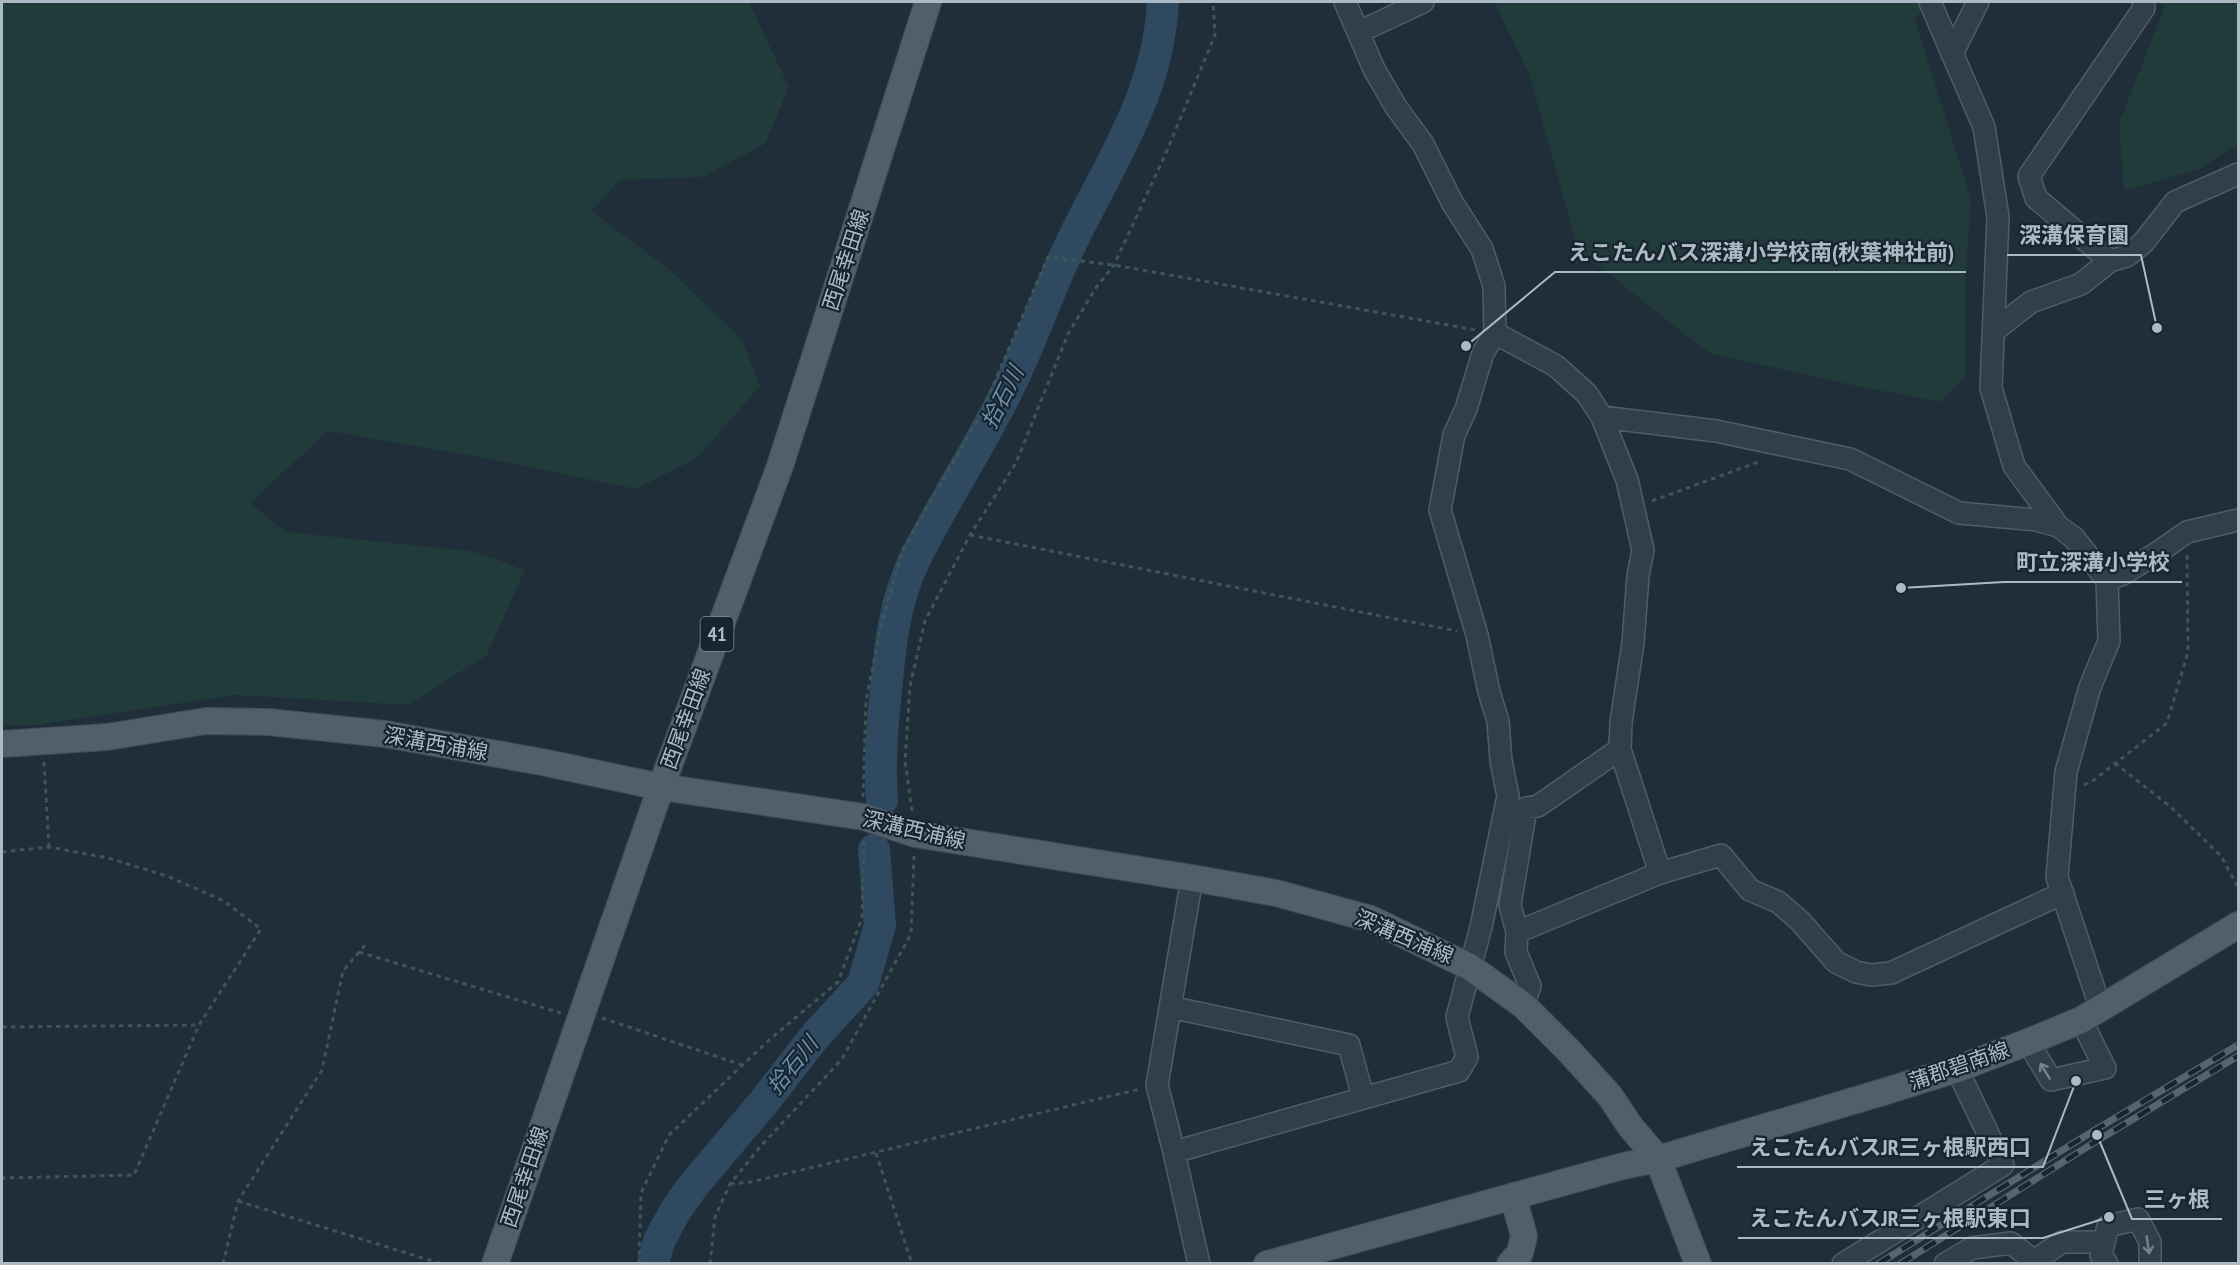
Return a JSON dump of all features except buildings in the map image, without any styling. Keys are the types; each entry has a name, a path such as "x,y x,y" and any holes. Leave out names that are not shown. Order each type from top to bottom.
{"main road":[{"name":"西尾幸田線","path":"495,1263 661,787 780,466 928,2"},
{"name":"深溝西浦線","path":"2,744 106,737 206,721 267,722 385,734 542,762 661,787 864,817 915,834 1276,893 1371,919 1470,967 1523,1005 1571,1053 1610,1096 1630,1126 1658,1159 1672,1191 1693,1261"},
{"name":"蒲郡碧南線","path":"1267,1263 1658,1159 1957,1069 2028,1042 2090,1013 2238,925"},
{"path":"1510,1263 1520,1253 1524,1236 1513,1196"}],"street":[{"path":"1174,1152 1459,1071 1467,1057 1457,1017 1491,883 1508,796 1501,761 1498,721 1489,692 1477,635 1440,510 1454,435 1466,409 1483,353 1495,333 1494,286 1482,249 1452,201 1423,144 1396,107 1374,69 1345,2"},
{"path":"1359,32 1422,2"},
{"path":"1930,2 1984,127 1998,217 1991,388 2014,466 2058,526 2074,538 2107,580 2109,641 2090,687 2066,772 2057,877 2063,893 2090,1013 2106,1068 2051,1080 2028,1042"},
{"path":"1952,54 1978,2"},
{"path":"2110,261 2036,198 2029,176 2144,8 2143,2"},
{"path":"1995,330 2031,302 2081,284 2110,261 2127,256 2143,243 2175,202 2238,174"},
{"path":"1495,333 1556,366 1587,394 1602,417 1627,480 1643,550 1638,576 1633,643 1621,722 1620,749 1660,873"},
{"path":"1602,417 1716,431 1850,459 1959,513 2036,520 2058,526"},
{"path":"2107,580 2123,574 2157,554 2187,531 2238,520"},
{"path":"1508,796 1526,808 1538,806 1620,749"},
{"path":"1523,1005 1530,986 1516,952 1517,932 1510,904 1526,808"},
{"path":"1517,932 1660,873 1721,855 1750,890 1778,902 1800,921 1836,962 1856,972 1871,975 1891,973 2063,893"},
{"path":"1192,878 1157,1085 1199,1263"},
{"path":"1170,1007 1349,1045 1363,1097"},
{"path":"1844,1263 2003,1165 1957,1069"},
{"path":"2108,1263 2101,1255 2108,1226 2138,1220 2150,1242 2150,1263"},
{"path":"1945,1263 1972,1248 2011,1243 2034,1261 2062,1242 2104,1242"}],"path":[{"path":"710,1263 714,1217 730,1184 760,1147 842,1059 911,934 915,834 905,761 910,687 925,621 970,535 1016,463 1068,334 1095,289 1114,265 1166,153 1215,35 1213,2"},
{"path":"639,1263 641,1193 669,1135 769,1040 838,982 862,918 864,817 862,787 866,700 881,626 902,551 980,416 1048,257 1114,265 1495,333"},
{"path":"1633,507 1763,460"},
{"path":"2064,794 2094,780 2167,723 2188,652 2187,531"},
{"path":"970,535 1477,635"},
{"path":"42,742 49,847"},
{"path":"2115,763 2172,808 2221,856 2238,887"},
{"path":"2,852 49,847 108,858 167,876 224,901 261,929 199,1025 134,1175 2,1178"},
{"path":"223,1263 238,1201 322,1070 343,971 366,944"},
{"path":"359,952 581,1015 742,1065"},
{"path":"2,1027 199,1025"},
{"path":"730,1184 751,1182 1157,1085"},
{"path":"876,1153 912,1263"},
{"path":"238,1201 442,1263"}],"green space":[{"path":"2,2 749,2 789,87 765,144 702,177 620,180 591,211 670,270 742,340 760,386 697,458 636,489 484,458 328,431 250,503 286,532 472,551 525,570 487,655 408,705 235,695 37,725 2,726"},
{"path":"1494,2 1927,2 1915,20 1971,199 1965,284 1965,378 1939,402 1709,353 1578,250 1529,73"},
{"path":"2155,2 2238,2 2238,144 2200,169 2124,191 2119,123 2165,6"}],"waterway":[{"name":"拾石川","path":"882,800 883,718 889,658 901,594 924,541 1009,387 1065,256 1131,124 1152,66 1163,2"},
{"name":"拾石川","path":"653,1264 659,1241 692,1187 763,1103 816,1035 863,984 880,925 874,850"}],"railway":[{"path":"1878,1264 2238,1045"},
{"path":"1900,1264 2238,1056"}],"place":[{"name":"深溝保育園","path":"2157,328"},
{"name":"えこたんバス深溝小学校南(秋葉神社前)","path":"1466,346"},
{"name":"町立深溝小学校","path":"1901,588"},
{"name":"えこたんバスJR三ヶ根駅西口","path":"2076,1081"},
{"name":"三ヶ根","path":"2097,1135"},
{"name":"えこたんバスJR三ヶ根駅東口","path":"2109,1217"}]}
